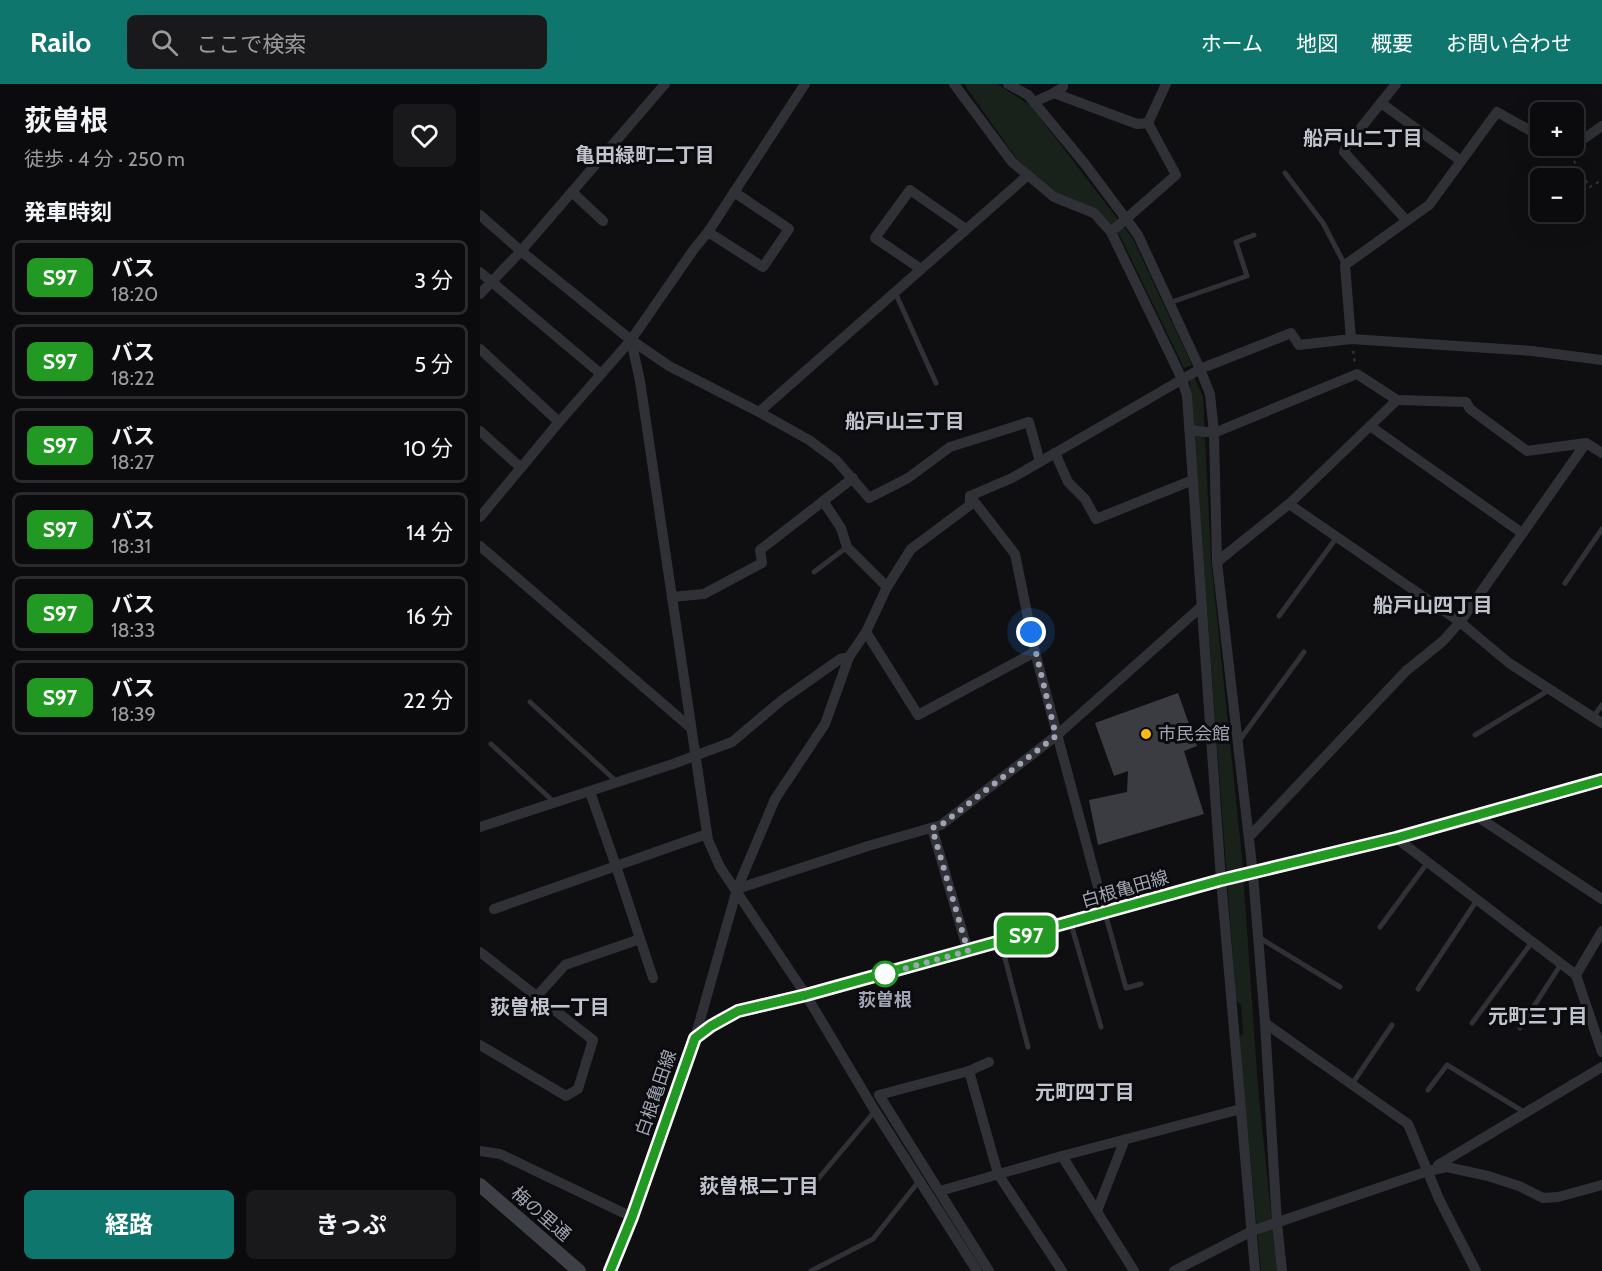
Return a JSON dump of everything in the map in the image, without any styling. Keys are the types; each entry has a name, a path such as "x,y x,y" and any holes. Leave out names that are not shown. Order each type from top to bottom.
{"main road":[{"name":"白根亀田線","path":"610,1271 632,1217 695,1038 738,1011 806,995 1221,880 1396,838 1602,780"},
{"name":"梅の里通","path":"480,1185 579,1271"}],"street":[{"path":"480,294 521,251 665,84"},
{"path":"480,517 520,467 631,340 708,232 805,84"},
{"path":"954,84 1012,162 1054,197 1094,213 1111,232 1182,379 1187,396 1221,880 1255,1271"},
{"path":"1008,84 1031,99 1054,93 1063,87 1063,84"},
{"path":"1018,84 1085,164 1138,235 1210,394 1214,433 1217,562 1253,874 1281,1271"},
{"path":"1148,123 1166,84"},
{"path":"1396,84 1347,145 1344,152 1406,220"},
{"path":"1054,93 1137,124 1148,123"},
{"path":"1381,103 1461,161"},
{"path":"1351,339 1345,265 1429,205 1497,112 1530,130"},
{"path":"1111,232 1176,175 1148,123"},
{"path":"1584,136 1602,126"},
{"path":"759,412 1028,175"},
{"path":"921,269 875,238 910,190 966,229"},
{"path":"572,192 603,221"},
{"path":"708,232 763,267 789,229 734,192"},
{"path":"480,215 631,340 669,366 809,440 836,460 869,498 908,478 950,447 1029,422 1040,462"},
{"path":"480,272 601,374"},
{"path":"970,496 1012,478 1200,369 1291,333 1299,345 1351,339 1532,351 1602,360"},
{"path":"631,340 640,381 708,840 720,867 806,995 875,1111 977,1271"},
{"path":"480,349 559,422"},
{"path":"1190,430 1214,433 1357,374 1397,400 1466,402 1470,409 1527,451 1586,443 1602,453"},
{"path":"1217,562 1289,504 1397,400"},
{"path":"1370,426 1522,533"},
{"path":"480,431 520,467"},
{"path":"1249,837 1406,671 1443,641 1460,622 1586,443"},
{"path":"1055,453 1068,482 1085,499 1096,519 1193,480"},
{"path":"672,597 704,594 762,563 760,550 853,478"},
{"path":"695,1038 737,890 775,799 825,724 849,657 866,632 887,587 911,549 970,505 970,496"},
{"path":"970,496 1015,554 1035,652 1056,736 1105,913"},
{"path":"823,501 841,528 847,547 887,587"},
{"path":"1289,504 1460,622 1509,663 1597,720"},
{"path":"480,546 691,729"},
{"path":"737,890 868,846 941,825 1056,736 1202,606"},
{"path":"866,632 918,715 1035,652"},
{"path":"480,827 617,783 732,742 782,700 840,660 849,657"},
{"path":"590,792 653,978"},
{"path":"1475,815 1602,899"},
{"path":"932,828 968,951"},
{"path":"494,909 707,834"},
{"path":"1396,838 1576,975 1602,1052"},
{"path":"1576,975 1602,932"},
{"path":"537,996 565,965 640,939"},
{"path":"480,952 592,1040 578,1089 566,1096 480,1045"},
{"path":"1265,1023 1408,1124 1439,1199 1473,1270"},
{"path":"989,1062 969,1071 879,1095 989,1271"},
{"path":"1428,1171 1454,1158 1602,1067"},
{"path":"969,1071 998,1174 1062,1271"},
{"path":"940,1191 1062,1155 1241,1109"},
{"path":"1097,1211 1125,1139"},
{"path":"480,1151 500,1154 632,1217"},
{"path":"1062,1155 1134,1271"},
{"path":"1174,1271 1195,1266 1252,1231 1428,1171 1447,1167 1519,1186 1543,1198 1558,1197 1602,1185"}],"lane":[{"path":"1285,173 1323,223 1345,265"},
{"path":"1169,303 1247,276 1236,242 1254,235"},
{"path":"895,292 936,383"},
{"path":"1565,583 1602,529"},
{"path":"1279,616 1337,537"},
{"path":"814,572 847,547"},
{"path":"1238,743 1304,652"},
{"path":"1475,735 1549,690"},
{"path":"530,702 617,783"},
{"path":"1597,720 1602,705"},
{"path":"491,744 556,803"},
{"path":"1380,927 1428,862"},
{"path":"1418,988 1477,900"},
{"path":"1105,913 1126,988 1141,984"},
{"path":"1070,922 1101,1027"},
{"path":"1258,937 1340,987"},
{"path":"1000,942 1028,1047"},
{"path":"1472,1023 1532,942"},
{"path":"1520,1028 1561,964"},
{"path":"1352,1084 1392,1025"},
{"path":"1428,1090 1447,1065 1526,1113"},
{"path":"818,1179 875,1111"},
{"path":"811,1271 873,1239 920,1179"}],"path":[{"path":"1569,156 1590,187 1602,180"},
{"path":"1351,339 1357,374"}],"shaded area":[{"path":"964,84 997,84 1031,106 1133,239 1192,365 1184,368 1116,228 1054,193 1016,158"},
{"path":"1192,373 1203,396 1211,560 1242,858 1258,1087 1277,1271 1261,1271 1239,1038 1243,1033 1241,1005 1236,1000 1190,381"}],"building":[{"path":"1178,693 1197,746 1184,751 1204,814 1098,845 1089,800 1127,792 1128,771 1114,776 1095,723"}],"bus line":[{"name":"S97","path":"610,1271 632,1217 695,1038 738,1011 806,995 1221,880 1396,838 1602,780"}],"place":[{"name":"市民会館","path":"1146,734"},
{"name":"荻曽根","path":"885,974"}],"district":[{"name":"船戸山二丁目","path":"1363,138"},
{"name":"亀田緑町二丁目","path":"645,155"},
{"name":"船戸山三丁目","path":"905,421"},
{"name":"船戸山四丁目","path":"1433,605"},
{"name":"荻曽根一丁目","path":"550,1007"},
{"name":"元町三丁目","path":"1538,1016"},
{"name":"元町四丁目","path":"1085,1092"},
{"name":"荻曽根二丁目","path":"759,1186"}],"route":[{"path":"885,974 968,951 932,828 941,825 1056,736 1031,632"}]}
